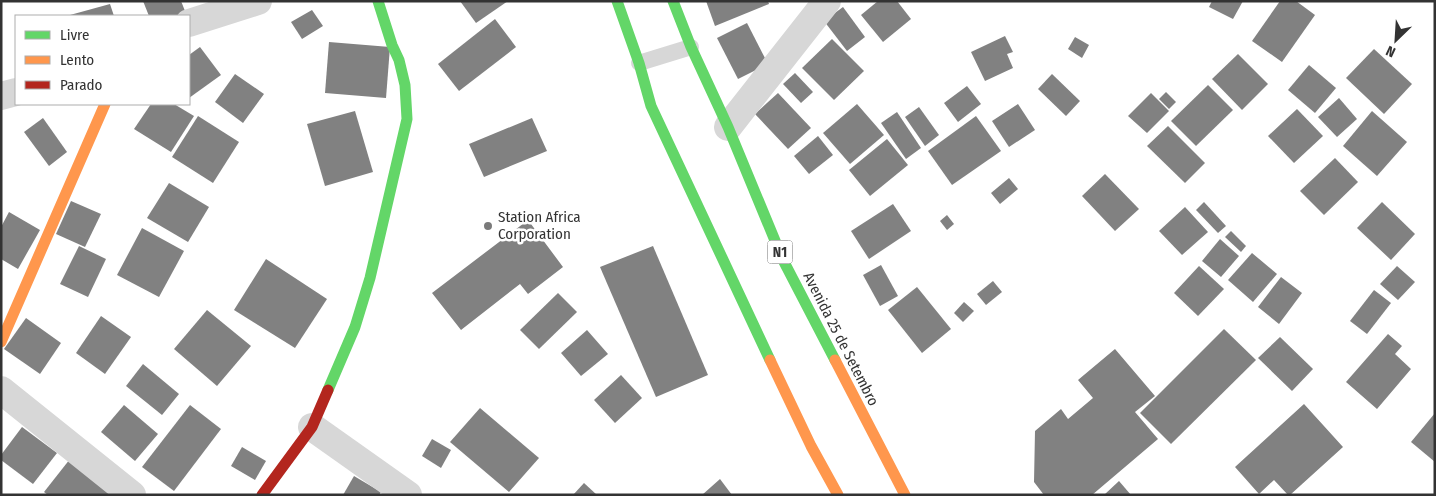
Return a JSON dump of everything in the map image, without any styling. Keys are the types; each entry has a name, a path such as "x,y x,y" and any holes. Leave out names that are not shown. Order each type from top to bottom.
{"main road":[{"path":"262,495 312,427 355,327 370,278 407,119 405,85 401,68 378,1"},
{"path":"617,1 639,63 651,106 812,446 838,495"},
{"name":"Avenida 25 de Setembro","path":"673,1 783,260 905,495"},
{"path":"1,342 106,105"}],"street":[{"path":"190,23 258,1"},
{"path":"728,127 827,1"},
{"path":"1,96 15,92"},
{"path":"1,390 132,495"},
{"path":"312,427 408,495"}],"lane":[{"path":"639,63 691,47"}],"building":[{"path":"143,1 181,1 187,15 149,15"},
{"path":"460,1 508,1 476,23"},
{"path":"706,1 768,1 769,4 715,26"},
{"path":"878,1 897,1 911,19 883,42 861,15"},
{"path":"1212,1 1243,1 1233,19 1209,7"},
{"path":"1280,1 1296,1 1315,15 1282,62 1252,41"},
{"path":"110,4 114,15 70,15"},
{"path":"843,7 865,37 847,51 824,21"},
{"path":"312,10 323,26 302,39 291,22"},
{"path":"495,19 516,47 459,91 438,64"},
{"path":"747,23 768,64 738,79 717,38"},
{"path":"1005,36 1013,52 1007,54 1013,68 985,81 971,52"},
{"path":"1075,37 1089,45 1082,58 1068,49"},
{"path":"832,39 864,71 834,100 802,68"},
{"path":"329,42 390,47 386,98 325,93"},
{"path":"200,47 221,75 190,97 190,54"},
{"path":"1374,49 1412,84 1384,114 1346,78"},
{"path":"1238,54 1268,84 1242,110 1212,79"},
{"path":"1309,65 1336,88 1315,113 1288,90"},
{"path":"795,73 813,92 801,103 783,84"},
{"path":"235,74 264,94 243,123 215,102"},
{"path":"1052,74 1080,101 1066,116 1038,89"},
{"path":"1208,85 1233,110 1196,146 1171,121"},
{"path":"967,86 981,104 958,122 944,103"},
{"path":"1166,92 1176,102 1169,109 1159,99"},
{"path":"778,93 811,128 788,149 755,114"},
{"path":"1151,93 1169,111 1147,133 1128,116"},
{"path":"1339,98 1357,119 1337,137 1318,117"},
{"path":"857,104 884,135 850,164 823,133"},
{"path":"1018,104 1035,130 1009,147 992,121"},
{"path":"150,105 176,105 194,116 171,152 134,129"},
{"path":"919,107 939,135 925,146 905,117"},
{"path":"1297,109 1323,136 1294,163 1268,136"},
{"path":"355,111 373,172 325,186 307,124"},
{"path":"1372,111 1407,142 1377,176 1343,146"},
{"path":"897,112 921,148 906,159 881,123"},
{"path":"198,116 239,142 213,183 172,157"},
{"path":"976,116 1001,151 952,185 928,151"},
{"path":"43,118 67,152 49,166 24,132"},
{"path":"532,118 547,151 484,177 469,144"},
{"path":"1168,126 1205,163 1185,183 1147,146"},
{"path":"818,136 833,155 809,174 794,156"},
{"path":"887,139 908,165 870,196 849,170"},
{"path":"1335,158 1358,182 1324,215 1300,191"},
{"path":"1105,174 1139,209 1115,231 1082,196"},
{"path":"1009,178 1018,189 1000,204 991,193"},
{"path":"169,183 209,207 188,242 147,218"},
{"path":"71,201 101,214 85,247 56,234"},
{"path":"1204,202 1226,226 1218,233 1196,210"},
{"path":"1382,202 1415,234 1391,260 1357,228"},
{"path":"893,204 911,231 869,259 851,231"},
{"path":"1185,207 1208,232 1182,255 1159,231"},
{"path":"9,212 40,230 18,269 1,259 1,227"},
{"path":"947,215 954,224 947,230 940,221"},
{"path":"528,220 563,267 528,294 520,284 461,330 432,293"},
{"path":"142,228 184,251 159,297 117,275"},
{"path":"1231,231 1246,246 1241,252 1225,237"},
{"path":"1220,239 1239,256 1221,277 1202,261"},
{"path":"79,246 106,259 88,297 60,284"},
{"path":"653,246 708,375 656,397 600,267"},
{"path":"1252,253 1277,274 1253,302 1228,280"},
{"path":"266,259 327,299 295,348 234,310"},
{"path":"881,265 898,296 880,306 863,275"},
{"path":"1199,266 1224,289 1198,316 1174,293"},
{"path":"1397,266 1415,282 1398,300 1380,284"},
{"path":"1281,277 1302,293 1279,324 1258,307"},
{"path":"993,281 1002,292 986,305 977,294"},
{"path":"917,287 951,329 922,353 888,310"},
{"path":"1374,290 1391,303 1367,334 1350,321"},
{"path":"558,293 577,312 539,349 520,330"},
{"path":"964,302 974,311 963,322 954,313"},
{"path":"207,310 251,346 217,386 174,349"},
{"path":"101,316 131,337 105,374 76,353"},
{"path":"26,318 61,343 40,374 4,349"},
{"path":"1224,329 1256,360 1171,444 1140,413"},
{"path":"587,330 608,354 581,376 561,353"},
{"path":"1388,334 1402,346 1395,354 1411,369 1377,409 1346,382"},
{"path":"1280,337 1313,369 1292,391 1258,358"},
{"path":"1115,349 1155,396 1135,412 1158,439 1092,495 1044,495 1034,482 1035,431 1061,409 1068,419 1093,398 1078,380"},
{"path":"143,364 179,394 162,415 126,386"},
{"path":"621,375 642,398 615,423 594,400"},
{"path":"1304,404 1343,447 1290,495 1274,480 1259,494 1235,467"},
{"path":"124,405 158,434 135,461 101,432"},
{"path":"190,405 221,429 174,491 142,467"},
{"path":"480,408 539,458 509,492 450,442"},
{"path":"1435,413 1435,462 1411,442"},
{"path":"22,427 57,453 33,484 1,460 1,455"},
{"path":"432,439 451,450 441,468 422,456"},
{"path":"242,447 266,461 255,480 231,466"},
{"path":"70,459 114,495 48,495 44,492"},
{"path":"354,476 381,492 379,495 343,495"},
{"path":"720,479 732,495 702,495"},
{"path":"1119,481 1131,495 1104,495"},
{"path":"584,483 597,495 573,495"}],"traffic: fast":[{"path":"328,390 355,327 370,278 407,119 405,85 399,60 392,45 378,1"},
{"path":"617,1 639,63 651,106 770,360"},
{"path":"673,1 783,260 835,360"}],"traffic: slow":[{"path":"1,342 105,105"},
{"path":"770,360 811,446 838,495"},
{"path":"835,360 905,495"}],"traffic: jam":[{"path":"262,495 312,427 328,390"}],"place":[{"name":"Station Africa Corporation","path":"488,226"}]}
